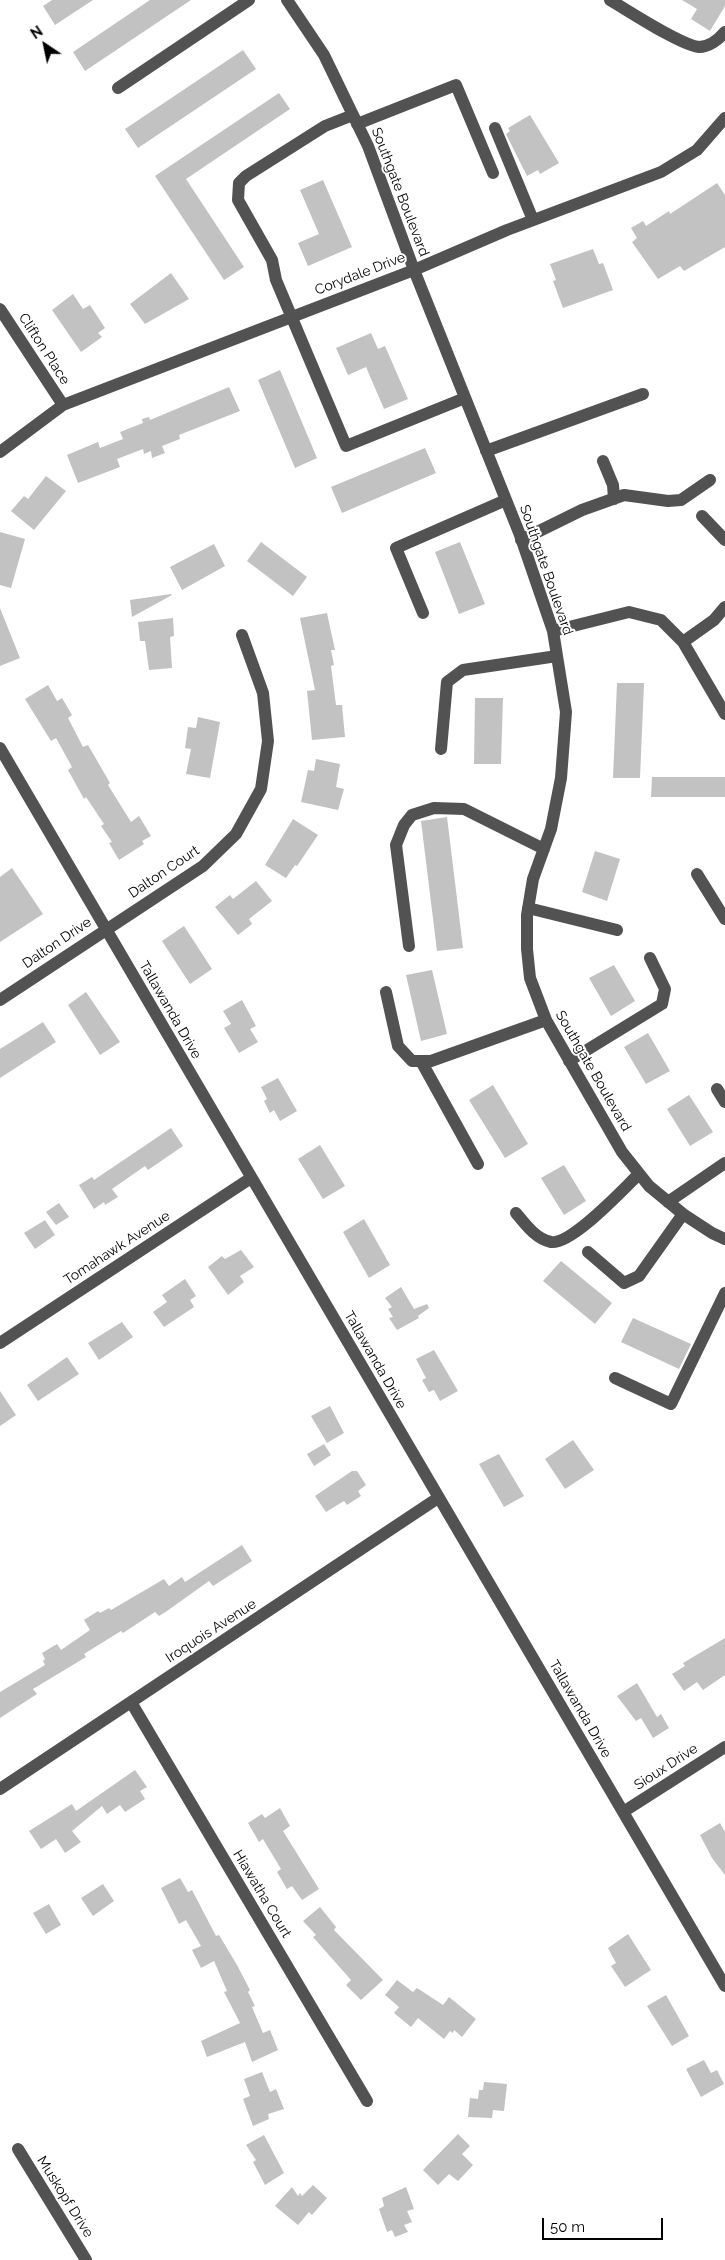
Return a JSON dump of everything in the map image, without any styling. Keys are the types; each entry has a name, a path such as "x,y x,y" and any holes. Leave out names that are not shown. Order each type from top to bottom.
{"street":[{"path":"118,88 249,0"},
{"name":"Southgate Boulevard","path":"288,0 324,55 368,146 414,270 506,500 553,631 566,722 561,778 551,829 532,879 528,908 527,949 530,978 546,1020 622,1152 650,1186 668,1202 712,1233 725,1239"},
{"path":"610,0 684,42 700,47 712,43 725,32"},
{"path":"465,398 346,446 276,280 272,260 238,200 237,191 239,183 325,126 355,120 456,85 493,173"},
{"name":"Corydale Drive","path":"0,452 63,406 414,270 533,220 661,172 697,150 725,118"},
{"path":"495,128 533,220"},
{"name":"Clifton Place","path":"0,309 63,406"},
{"path":"486,451 643,394"},
{"path":"603,461 613,485 614,499"},
{"path":"521,540 582,510 624,495 668,501 681,500 710,480"},
{"path":"422,613 396,548 506,500"},
{"path":"702,516 725,540"},
{"path":"683,642 714,620 725,607"},
{"path":"553,631 629,612 661,620 683,642 725,714"},
{"name":"Dalton Court","path":"106,929 203,866 236,834 261,789 268,741 263,694 242,635"},
{"path":"441,749 447,682 463,670 557,656"},
{"name":"Tallawanda Drive","path":"0,748 725,1986"},
{"path":"408,946 396,845 404,825 412,816 434,808 464,809 544,849"},
{"path":"697,874 725,919"},
{"path":"528,908 617,930"},
{"name":"Dalton Drive","path":"0,1000 106,929"},
{"path":"569,1061 662,1004 665,989 650,958"},
{"path":"386,992 398,1046 412,1061 431,1061 546,1020"},
{"path":"421,1061 478,1164"},
{"path":"717,1090 725,1102"},
{"path":"668,1202 725,1163"},
{"path":"516,1213 538,1236 552,1242 566,1238 583,1226 639,1174"},
{"name":"Tomahawk Avenue","path":"0,1343 251,1178"},
{"path":"588,1252 624,1283 639,1276 683,1214"},
{"path":"615,1378 671,1404 725,1293"},
{"name":"Iroquois Avenue","path":"0,1789 438,1498"},
{"name":"Hiawatha Court","path":"131,1702 366,2101"},
{"name":"Sioux Drive","path":"623,1812 725,1747"},
{"name":"Muskopf Drive","path":"18,2149 86,2260"}],"building":[{"path":"52,0 93,0 55,25 43,6"},
{"path":"150,0 191,0 85,71 73,52"},
{"path":"682,0 725,0 725,6 710,31 691,19 697,9"},
{"path":"243,50 256,69 138,148 125,129"},
{"path":"279,93 290,109 186,179 244,267 224,280 155,176"},
{"path":"530,115 559,163 540,174 538,170 527,176 506,134 510,131 508,128"},
{"path":"323,180 352,247 308,266 298,243 319,234 300,190"},
{"path":"717,183 725,195 725,247 684,271 680,266 658,279 632,242 637,238 631,228 643,221 646,226 669,211 670,214"},
{"path":"593,249 599,264 603,263 613,290 563,308 553,281 556,280 550,264"},
{"path":"171,273 189,299 145,324 130,304"},
{"path":"73,294 83,309 90,305 105,328 98,333 102,337 81,352 52,310"},
{"path":"371,333 378,349 385,346 408,399 384,409 366,367 348,375 336,348"},
{"path":"280,370 317,458 295,468 258,380"},
{"path":"229,387 240,411 179,435 180,439 162,446 165,453 152,458 151,451 144,454 143,449 117,459 120,467 78,483 67,455 98,442 100,448 123,439 120,432 143,423 142,419 149,417 150,420"},
{"path":"425,448 436,473 342,513 331,487"},
{"path":"46,476 66,491 34,530 11,511 24,496 28,499"},
{"path":"0,532 25,539 11,588 0,585"},
{"path":"261,542 307,577 293,596 247,561"},
{"path":"460,542 485,604 459,614 435,552"},
{"path":"214,544 225,566 182,590 170,567"},
{"path":"172,595 132,617 130,600"},
{"path":"0,608 20,658 0,666"},
{"path":"327,613 335,650 331,650 334,665 331,666 336,705 342,705 345,737 312,740 307,691 315,690 300,618"},
{"path":"173,618 174,636 170,637 172,668 149,670 145,641 140,641 138,622"},
{"path":"617,683 644,683 640,778 613,778"},
{"path":"48,685 57,701 62,698 72,715 68,718 83,747 88,745 110,783 108,785 131,822 139,816 151,836 142,841 144,844 119,860 109,843 112,842 101,826 104,824 86,797 84,799 68,770 72,767 56,738 51,741 25,699"},
{"path":"475,698 503,698 501,764 474,764"},
{"path":"198,717 220,722 210,778 186,774 191,749 185,748 188,727 196,728"},
{"path":"316,759 340,764 336,787 344,789 338,810 301,802 308,770 314,771"},
{"path":"652,777 725,777 725,797 651,797"},
{"path":"447,817 463,948 437,951 421,821"},
{"path":"293,819 318,835 297,866 295,865 286,878 265,865"},
{"path":"595,851 620,859 607,901 582,892"},
{"path":"12,868 43,914 0,942 0,877"},
{"path":"256,881 272,901 249,919 252,924 238,935 215,907 230,895 233,899"},
{"path":"184,926 212,969 190,984 162,941"},
{"path":"614,965 635,1001 611,1016 589,978"},
{"path":"432,970 447,1034 421,1041 406,975"},
{"path":"86,992 120,1042 100,1055 68,1005"},
{"path":"242,1000 256,1026 250,1029 258,1042 239,1053 224,1028 231,1024 223,1011"},
{"path":"43,1022 56,1042 0,1078 0,1049"},
{"path":"648,1033 670,1071 646,1084 624,1047"},
{"path":"278,1078 297,1111 280,1121 274,1110 270,1113 264,1101 267,1099 261,1087"},
{"path":"493,1085 528,1144 505,1158 469,1100"},
{"path":"689,1095 713,1132 690,1146 667,1109"},
{"path":"171,1128 183,1146 148,1170 145,1166 112,1189 118,1197 105,1205 104,1202 94,1209 79,1185 92,1177 94,1180"},
{"path":"320,1145 345,1186 323,1199 298,1159"},
{"path":"564,1165 586,1201 564,1215 541,1178"},
{"path":"59,1203 69,1217 56,1225 46,1212"},
{"path":"364,1219 390,1265 369,1278 343,1232"},
{"path":"45,1220 55,1235 35,1249 24,1233"},
{"path":"241,1250 254,1267 240,1276 244,1282 228,1295 208,1267 222,1256 225,1259"},
{"path":"561,1261 612,1303 595,1324 543,1281"},
{"path":"185,1279 196,1296 190,1300 194,1307 164,1327 153,1312 167,1302 162,1295"},
{"path":"401,1287 414,1309 427,1304 429,1308 418,1316 419,1318 397,1330 389,1318 393,1317 388,1309 392,1307 385,1298"},
{"path":"633,1318 691,1344 679,1369 621,1342"},
{"path":"122,1322 133,1337 99,1360 88,1343"},
{"path":"434,1350 458,1391 440,1401 434,1390 429,1392 422,1380 426,1378 416,1359"},
{"path":"67,1357 79,1374 38,1401 27,1385"},
{"path":"0,1391 16,1415 0,1426"},
{"path":"330,1406 344,1433 327,1443 311,1416"},
{"path":"573,1440 594,1470 565,1489 545,1459"},
{"path":"324,1444 331,1455 314,1466 307,1454"},
{"path":"499,1454 524,1496 504,1507 479,1464"},
{"path":"352,1471 357,1471 366,1485 358,1491 361,1496 347,1505 344,1501 326,1512 315,1496"},
{"path":"242,1545 252,1561 213,1586 209,1581 159,1616 155,1612 123,1633 121,1631 84,1654 86,1657 33,1689 37,1694 0,1718 0,1692 45,1665 42,1653 57,1644 61,1650 90,1630 84,1620 98,1611 100,1613 109,1608 111,1610 164,1579 169,1586 182,1577 185,1582"},
{"path":"725,1638 725,1675 703,1690 697,1682 684,1691 672,1674 685,1666 683,1663"},
{"path":"637,1683 657,1717 661,1714 669,1728 653,1738 641,1718 636,1721 617,1696"},
{"path":"135,1770 147,1787 140,1791 145,1799 125,1812 120,1805 107,1814 102,1806 72,1831 81,1842 65,1853 56,1839 41,1849 29,1831 72,1804 76,1811"},
{"path":"280,1808 290,1826 283,1831 319,1889 302,1900 292,1886 287,1889 277,1872 281,1869 263,1839 259,1842 248,1823 262,1814 265,1818"},
{"path":"720,1823 725,1832 725,1875 712,1858 700,1835"},
{"path":"180,1878 188,1892 192,1890 216,1936 219,1935 237,1965 250,1990 248,1992 255,2006 252,2007 263,2033 270,2030 278,2050 252,2062 245,2042 207,2057 201,2041 240,2023 224,1992 227,1991 214,1961 201,1968 192,1950 201,1946 186,1920 179,1924 161,1888"},
{"path":"103,1884 114,1901 93,1916 81,1898"},
{"path":"49,1904 61,1925 46,1934 33,1913"},
{"path":"320,1907 336,1927 334,1930 383,1980 361,2000 346,1985 351,1980 313,1937 316,1935 303,1921"},
{"path":"628,1934 651,1970 625,1987 611,1966 616,1963 608,1948"},
{"path":"397,1980 413,1992 417,1988 443,2005 449,1997 476,2019 462,2037 454,2030 453,2033 450,2031 444,2039 418,2018 411,2027 394,2013 399,2007 385,1995"},
{"path":"666,1995 689,2036 672,2046 647,2006"},
{"path":"704,2060 711,2073 717,2070 724,2084 701,2097 686,2069"},
{"path":"262,2072 270,2092 276,2089 284,2109 268,2114 269,2119 253,2126 243,2099 250,2096 244,2079"},
{"path":"484,2082 507,2084 504,2111 493,2110 492,2118 468,2117 470,2098 478,2099 479,2090 483,2090"},
{"path":"458,2134 470,2146 462,2154 473,2165 458,2181 449,2174 438,2185 423,2170"},
{"path":"264,2135 284,2173 265,2185 253,2162 256,2160 246,2145"},
{"path":"313,2185 327,2198 312,2215 309,2212 298,2225 275,2206 292,2187 298,2196 300,2193 302,2196"},
{"path":"406,2187 414,2209 407,2211 412,2222 404,2225 408,2232 395,2237 392,2230 387,2232 379,2209 384,2206 382,2198"}]}
